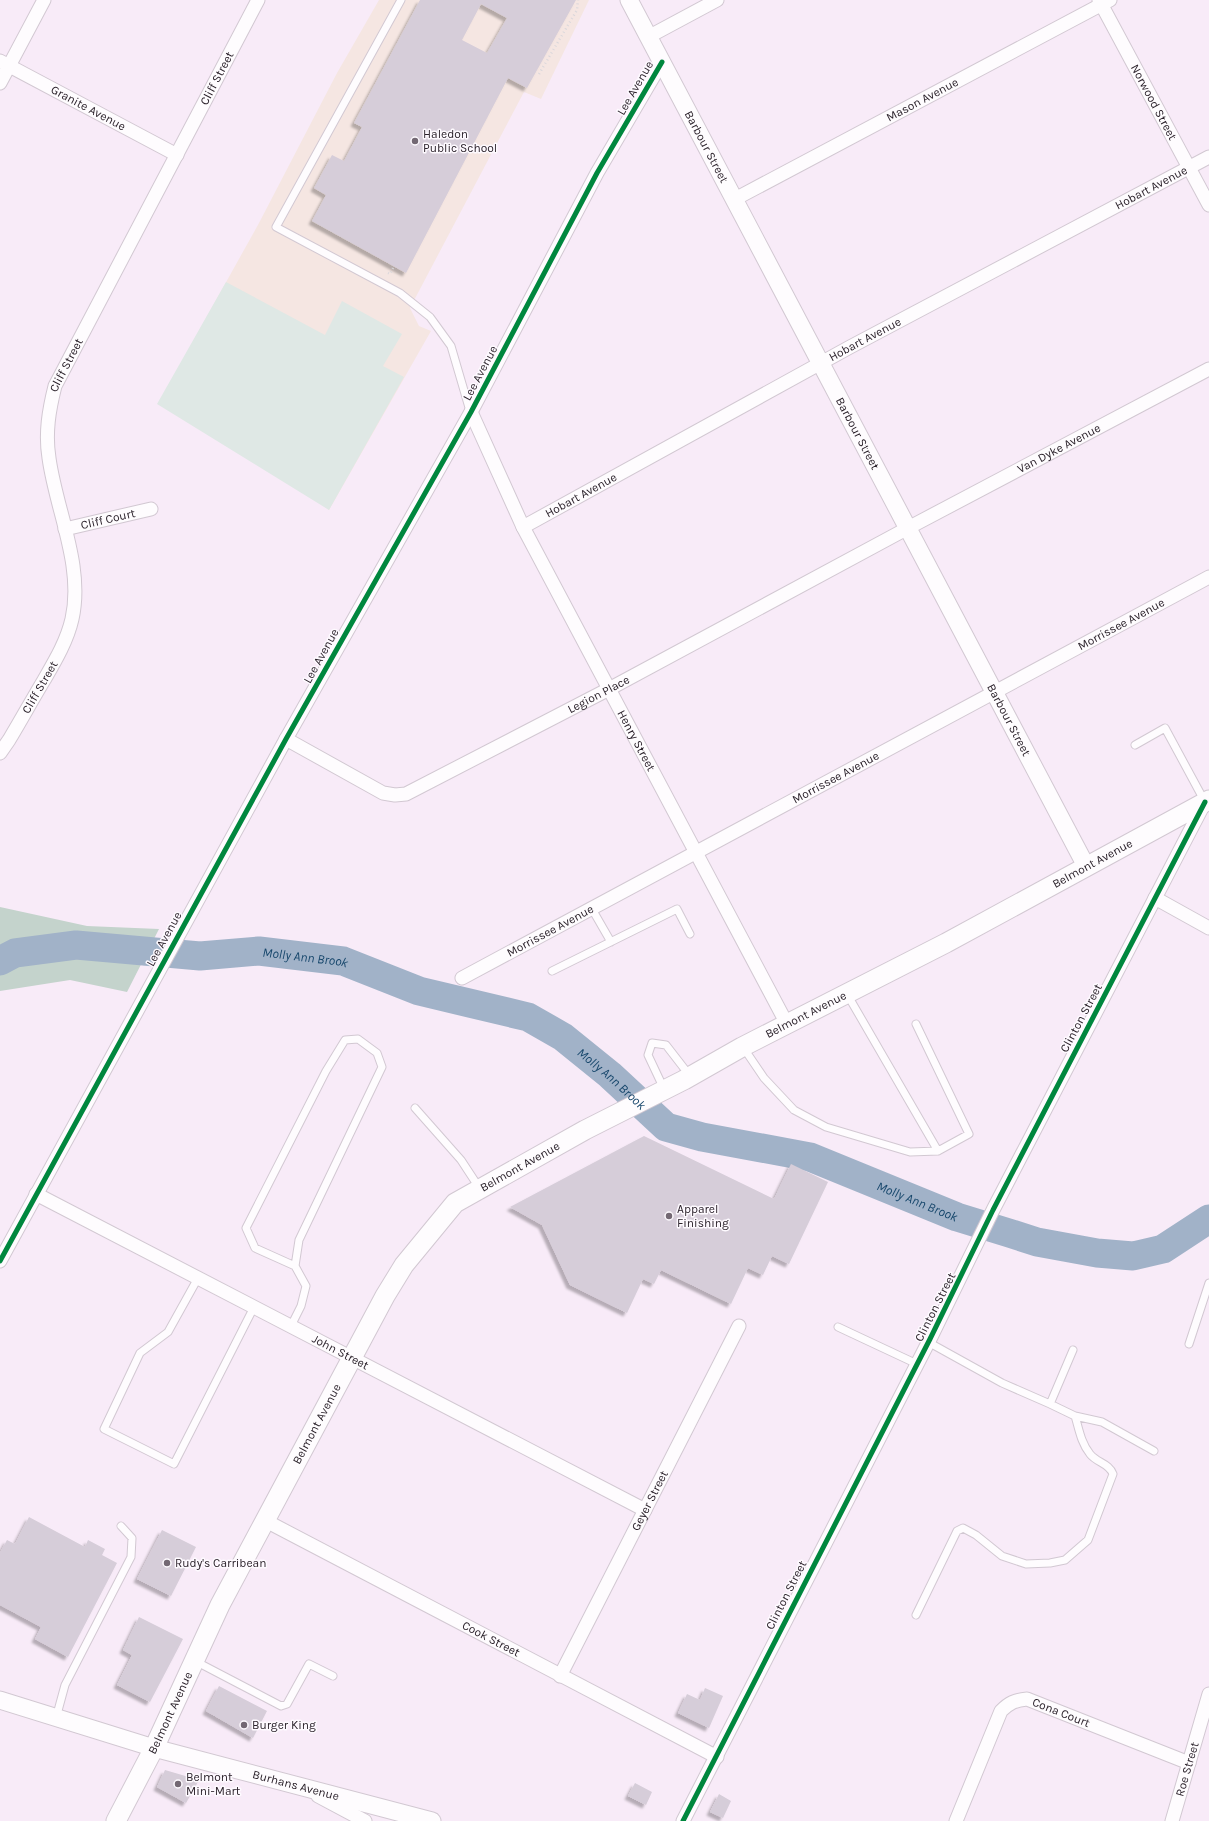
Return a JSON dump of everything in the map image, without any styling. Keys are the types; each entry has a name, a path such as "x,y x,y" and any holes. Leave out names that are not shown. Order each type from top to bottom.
{"main road":[{"name":"Belmont Avenue","path":"116,1821 154,1748 220,1605 385,1296 404,1265 455,1203 585,1130 665,1090 742,1047 946,943 1207,801"}],"street":[{"path":"0,83 5,63 44,0"},
{"name":"Cliff Street","path":"0,753 58,655 72,618 74,598 73,566 49,459 47,438 48,419 55,386 258,0"},
{"name":"Barbour Street","path":"629,0 822,363 1086,866"},
{"path":"648,36 717,0"},
{"name":"Norwood Street","path":"1104,2 1209,205"},
{"name":"Mason Avenue","path":"735,199 1104,2"},
{"name":"Lee Avenue","path":"0,1261 286,739 470,412 597,173 662,62"},
{"name":"Granite Avenue","path":"5,63 177,155"},
{"name":"Hobart Avenue","path":"523,527 822,363 1209,157"},
{"name":"Van Dyke Avenue","path":"908,528 1209,368"},
{"name":"Henry Street","path":"470,412 523,527 787,1024"},
{"name":"Cliff Court","path":"65,529 151,509"},
{"name":"Legion Place","path":"286,739 383,793 394,795 406,794 609,689 908,528"},
{"name":"Morrissee Avenue","path":"462,978 1209,577"},
{"name":"Clinton Street","path":"683,1821 776,1636 917,1364 993,1210 1207,801"},
{"path":"1155,898 1209,928"},
{"name":"John Street","path":"36,1194 645,1510"},
{"name":"Geyer Street","path":"560,1676 739,1326"},
{"name":"Cook Street","path":"266,1521 716,1757"},
{"name":"Roe Street","path":"1172,1821 1209,1694"},
{"name":"Burhans Avenue","path":"0,1700 154,1748 299,1786 393,1816 432,1821"},
{"name":"Cona Court","path":"956,1821 1001,1711 1008,1704 1017,1700 1026,1700 1189,1763"},
{"path":"299,1786 365,1821"}],"lane":[{"path":"401,0 276,227 400,293 430,317 451,346 470,412"},
{"path":"1135,745 1165,728 1207,801"},
{"path":"592,908 611,942"},
{"path":"552,971 677,909 690,934"},
{"path":"847,993 938,1151"},
{"path":"742,1047 764,1078 794,1110 826,1127 910,1152 938,1151 970,1134 916,1024"},
{"path":"291,1326 302,1306 306,1286 295,1266 255,1248 246,1228 326,1071 345,1040 358,1038 377,1053 382,1067 299,1240 295,1266"},
{"path":"665,1090 648,1056 652,1043 666,1045 687,1078"},
{"path":"415,1108 461,1160 480,1189"},
{"path":"198,1278 168,1332 140,1353 104,1429 174,1464 254,1307"},
{"path":"1190,1344 1209,1283"},
{"path":"838,1327 917,1364"},
{"path":"928,1342 1002,1383 1075,1416 1102,1422 1154,1451"},
{"path":"1050,1404 1073,1350"},
{"path":"916,1615 957,1531 962,1528 976,1535 1002,1556 1026,1564 1050,1563 1065,1560 1088,1540 1113,1474 1111,1468 1091,1456 1084,1445 1075,1416"},
{"path":"56,1718 65,1686 131,1556 132,1538 121,1526"},
{"path":"195,1661 281,1706 287,1704 309,1664 333,1676"}],"path":[{"path":"539,74 577,10 578,0"},
{"path":"384,271 390,274 394,266"}],"shaded area":[{"path":"379,0 589,0 541,99 524,92 410,308 419,326 431,331 329,510 166,390 259,223 337,73"},
{"path":"226,282 325,335 342,301 402,334 383,366 404,377 329,510 157,404"},
{"path":"0,907 87,926 159,929 127,992 70,980 0,991"}],"building":[{"name":"Haledon Public School","path":"420,0 576,0 527,88 508,78 406,273 312,221 326,195 314,188 332,155 344,161 362,127 354,123","holes":["481,4 507,18 487,53 462,40"]},
{"name":"Apparel Finishing","path":"644,1136 774,1199 791,1164 828,1182 789,1264 772,1256 763,1275 748,1268 731,1304 661,1270 654,1284 643,1279 627,1313 570,1285 542,1225 510,1207"},
{"path":"29,1517 85,1547 88,1540 105,1549 102,1555 117,1563 68,1657 35,1639 41,1627 0,1605 0,1553 7,1540 15,1544"},
{"name":"Rudy's Carribean","path":"162,1530 196,1547 171,1596 137,1579"},
{"path":"139,1617 183,1639 150,1702 117,1685 132,1655 123,1650"},
{"name":"Burger King","path":"219,1686 267,1711 253,1738 206,1711"},
{"path":"705,1688 723,1696 709,1728 678,1713 687,1694 700,1700"},
{"name":"Belmont Mini-Mart","path":"165,1770 199,1780 186,1803 157,1787"},
{"path":"635,1783 652,1792 646,1805 628,1796"},
{"path":"719,1794 731,1801 723,1818 710,1812"}],"waterway":[{"name":"Molly Ann Brook","path":"0,961 15,953 76,945 200,956 259,951 343,961 419,991 528,1017 563,1037 610,1075 666,1127 702,1137 810,1157 957,1217 1037,1242 1097,1253 1133,1256 1163,1249 1209,1219"}],"cycle path":[{"path":"0,1261 286,739 471,412 597,173 662,62"},
{"path":"683,1821 930,1339 993,1210 1205,802"}],"place":[{"name":"Haledon Public School","path":"415,141"},
{"name":"Apparel Finishing","path":"669,1216"},
{"name":"Rudy's Carribean","path":"167,1563"},
{"name":"Burger King","path":"244,1725"},
{"name":"Belmont Mini-Mart","path":"178,1784"}]}
